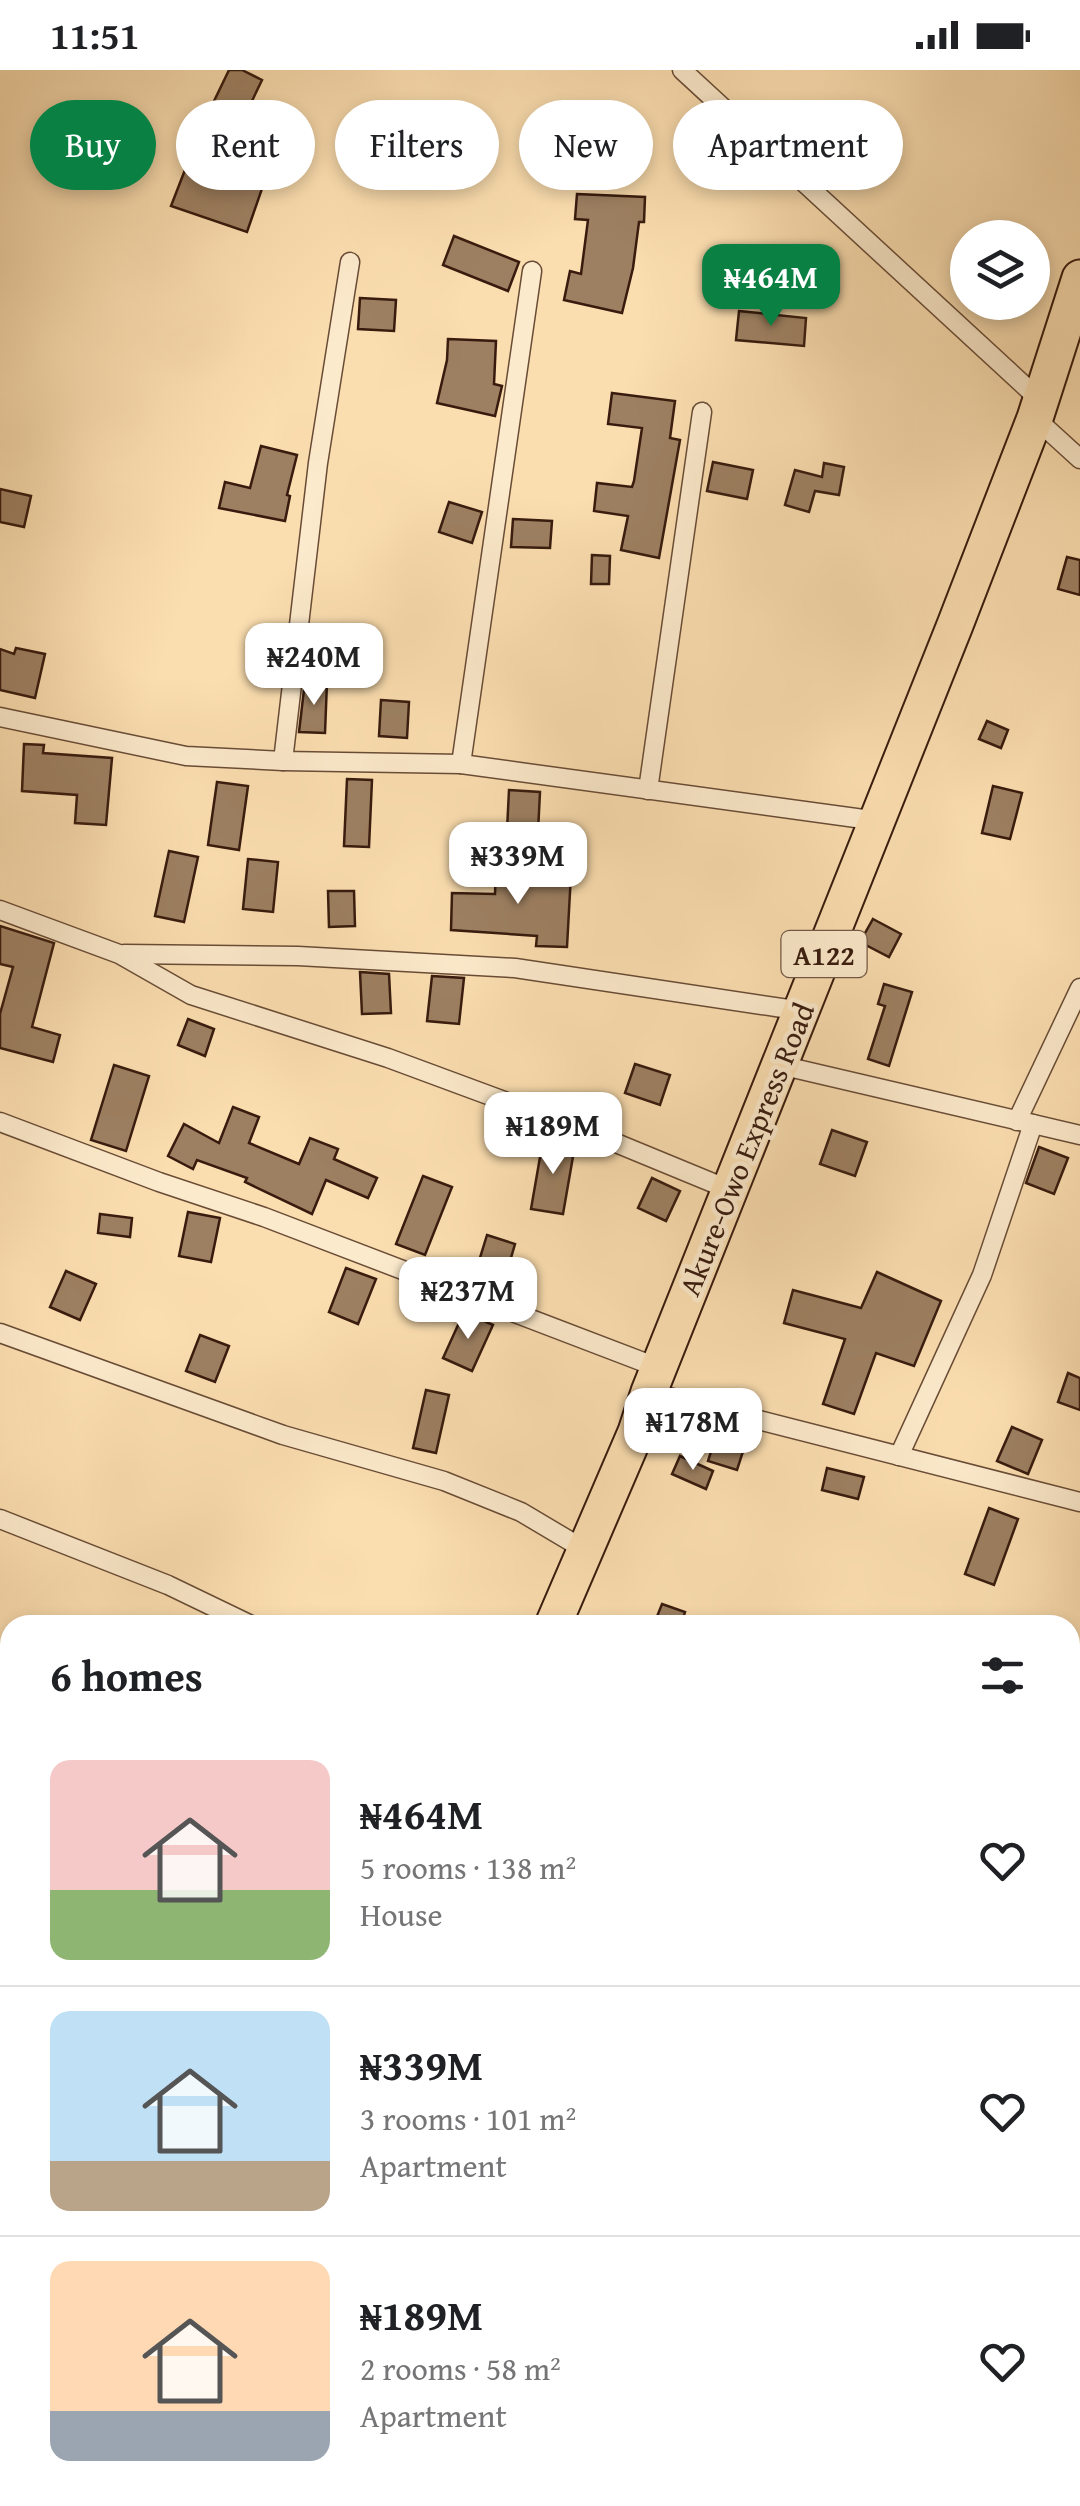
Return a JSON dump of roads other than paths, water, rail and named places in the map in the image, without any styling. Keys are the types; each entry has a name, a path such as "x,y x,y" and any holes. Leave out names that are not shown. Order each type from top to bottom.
{"highway":[{"name":"Akure-Owo Express Road","path":"557,1615 636,1432 878,821 1038,410 1080,278"}],"street":[{"path":"682,70 1038,410 1080,459"},
{"path":"283,761 318,463 350,262"},
{"path":"461,764 532,271"},
{"path":"648,790 702,412"},
{"path":"0,718 186,756 461,764 878,821"},
{"path":"0,910 118,954 191,995 388,1058 600,1136 730,1190"},
{"path":"118,954 298,956 515,968 802,1010"},
{"path":"899,1456 982,1276 1025,1123 1080,988"},
{"path":"780,1065 1080,1135"},
{"path":"0,1122 264,1217 654,1380 899,1456 1080,1502"},
{"path":"0,1332 283,1434 444,1481 521,1512 585,1550"},
{"path":"0,1519 168,1585 230,1615"}]}
